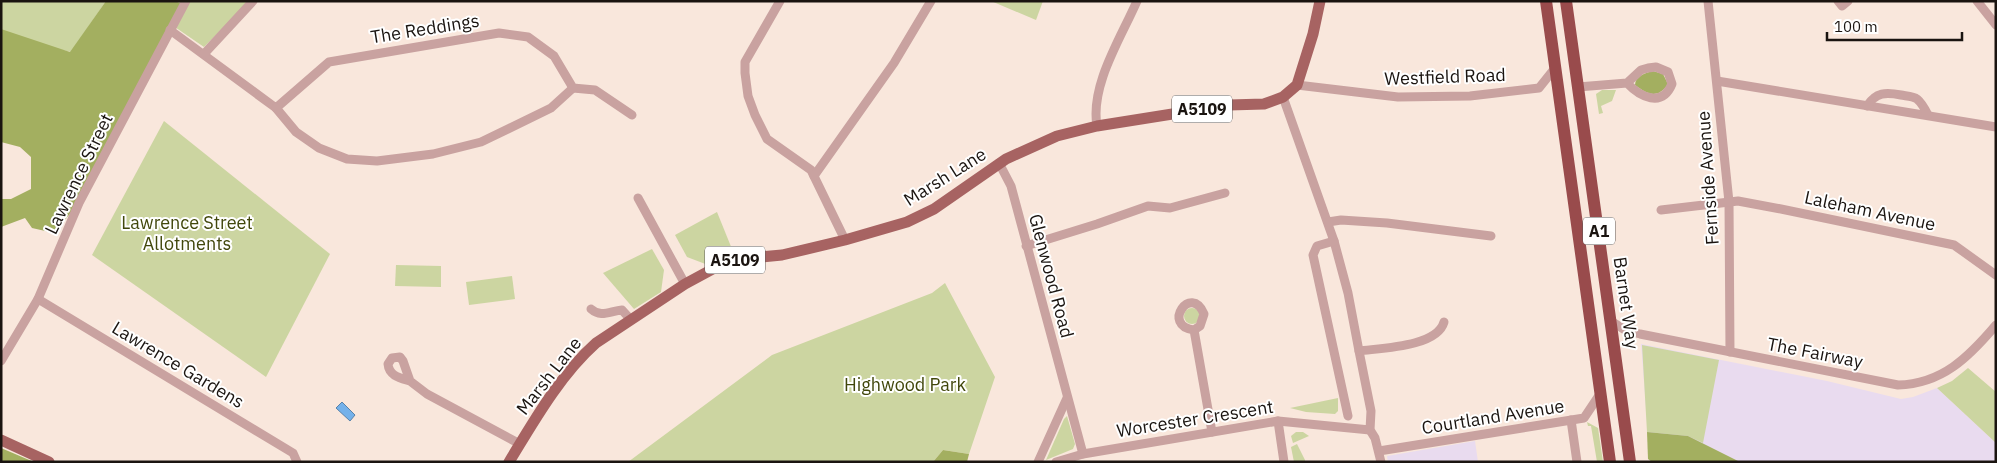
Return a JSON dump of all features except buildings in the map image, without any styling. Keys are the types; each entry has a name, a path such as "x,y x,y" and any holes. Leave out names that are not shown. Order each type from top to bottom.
{"highway":[{"name":"Barnet Way","path":"1546,1 1610,462"},
{"name":"Barnet Way","path":"1566,1 1630,462"}],"main road":[{"path":"1297,85 1313,34 1320,1"},
{"name":"Marsh Lane","path":"509,462 567,375 584,354 596,343 685,284 722,264 739,259 782,254 845,240 906,222 934,208 999,163 1057,136 1097,126 1229,105 1264,104 1283,97 1297,85"},
{"path":"7,442 49,462"}],"street":[{"name":"Lawrence Street","path":"1,361 38,299 79,203 186,1"},
{"path":"204,54 253,1"},
{"path":"780,1 746,62 745,74 748,96 767,139 811,170 845,240"},
{"path":"814,176 894,62 932,1"},
{"path":"1097,126 1098,88 1137,1"},
{"name":"Fernside Avenue","path":"1708,1 1729,202 1730,352"},
{"path":"1838,1 1842,6 1848,1"},
{"path":"1977,1 1996,25"},
{"path":"170,30 276,108 296,132 320,148 346,159 377,161 433,154 481,142 551,108 573,88 596,90 632,115"},
{"name":"The Reddings","path":"276,108 328,62 499,33 528,37 554,56 573,88"},
{"path":"1578,87 1627,83 1641,70 1656,67 1668,72 1672,84 1666,94 1650,98 1637,93 1627,83"},
{"name":"Westfield Road","path":"1297,85 1398,97 1470,96 1539,88 1556,68"},
{"path":"1717,81 1996,127"},
{"path":"1867,106 1872,98 1888,92 1917,100 1925,108 1928,115"},
{"path":"1283,97 1328,222 1348,293 1371,411 1370,430 1375,438 1381,462"},
{"name":"Glenwood Road","path":"999,163 1011,186 1083,454"},
{"path":"1026,246 1148,206 1170,208 1226,193"},
{"path":"638,198 685,284"},
{"name":"Laleham Avenue","path":"1661,210 1729,202 1747,202 1954,245 1996,275"},
{"path":"1328,222 1342,220 1380,222 1491,236"},
{"path":"1334,241 1317,246 1313,255 1348,416"},
{"name":"Lawrence Gardens","path":"38,299 293,454 297,462"},
{"path":"591,309 596,313 603,314 622,310 625,311 631,320"},
{"name":"The Fairway","path":"1611,321 1625,330 1640,334 1885,383 1911,385 1926,382 1951,369 1996,326"},
{"path":"1359,351 1425,340 1438,332 1444,322"},
{"path":"1194,330 1212,432"},
{"path":"410,381 427,394 520,444"},
{"name":"Courtland Avenue","path":"1379,451 1584,418 1600,394"},
{"path":"1038,462 1067,398"},
{"path":"1571,420 1577,462"},
{"path":"1278,421 1284,462"},
{"name":"Worcester Crescent","path":"1056,462 1083,454 1278,421 1370,430"},
{"path":"1,434 7,442"}],"shaded area":[{"path":"1641,344 1827,381 1901,399 1913,397 1937,388 1996,443 1996,462 1658,462 1650,458"},
{"path":"1475,441 1478,462 1388,462 1387,456"}],"green space":[{"path":"1,1 106,1 71,52 1,36"},
{"path":"106,1 174,1 184,4 79,203 54,233 32,228 25,218 1,227 1,199 11,199 31,189 31,157 20,147 1,142 1,29 70,52"},
{"path":"174,1 250,1 204,47 169,23 183,4"},
{"path":"991,1 1043,1 1036,20"},
{"path":"1653,71 1663,74 1668,84 1657,94 1644,91 1635,85 1639,77"},
{"path":"1602,90 1616,90 1612,101 1601,106 1603,113 1599,114 1596,94"},
{"name":"Lawrence Street Allotments","path":"164,121 330,254 266,377 92,255"},
{"path":"717,212 734,254 708,265 687,257 675,235"},
{"path":"652,249 664,270 661,292 634,309 603,273"},
{"path":"396,265 441,266 441,287 395,286"},
{"path":"512,276 515,299 469,305 466,282"},
{"name":"Highwood Park","path":"945,283 995,377 969,454 943,450 933,462 628,462 772,355 932,293"},
{"path":"1189,308 1195,308 1200,313 1198,322 1189,324 1184,319 1184,313"},
{"path":"1642,345 1719,360 1703,443 1688,436 1647,432"},
{"path":"1968,368 1996,392 1996,443 1937,388 1952,381"},
{"path":"1338,398 1338,411 1335,414 1306,412 1290,408"},
{"path":"1067,416 1075,444 1073,449 1046,460 1064,419"},
{"path":"1587,422 1598,428 1603,462 1597,462 1591,426 1588,426"},
{"path":"1296,432 1303,432 1309,436 1293,443 1291,436"},
{"path":"1647,432 1688,436 1740,462 1652,462 1648,459"},
{"path":"1297,444 1305,462 1294,462 1291,447"},
{"path":"1,448 34,462 1,462"},
{"path":"943,450 969,454 967,462 933,462"}],"water":[{"path":"342,402 355,415 350,421 336,408"}]}
